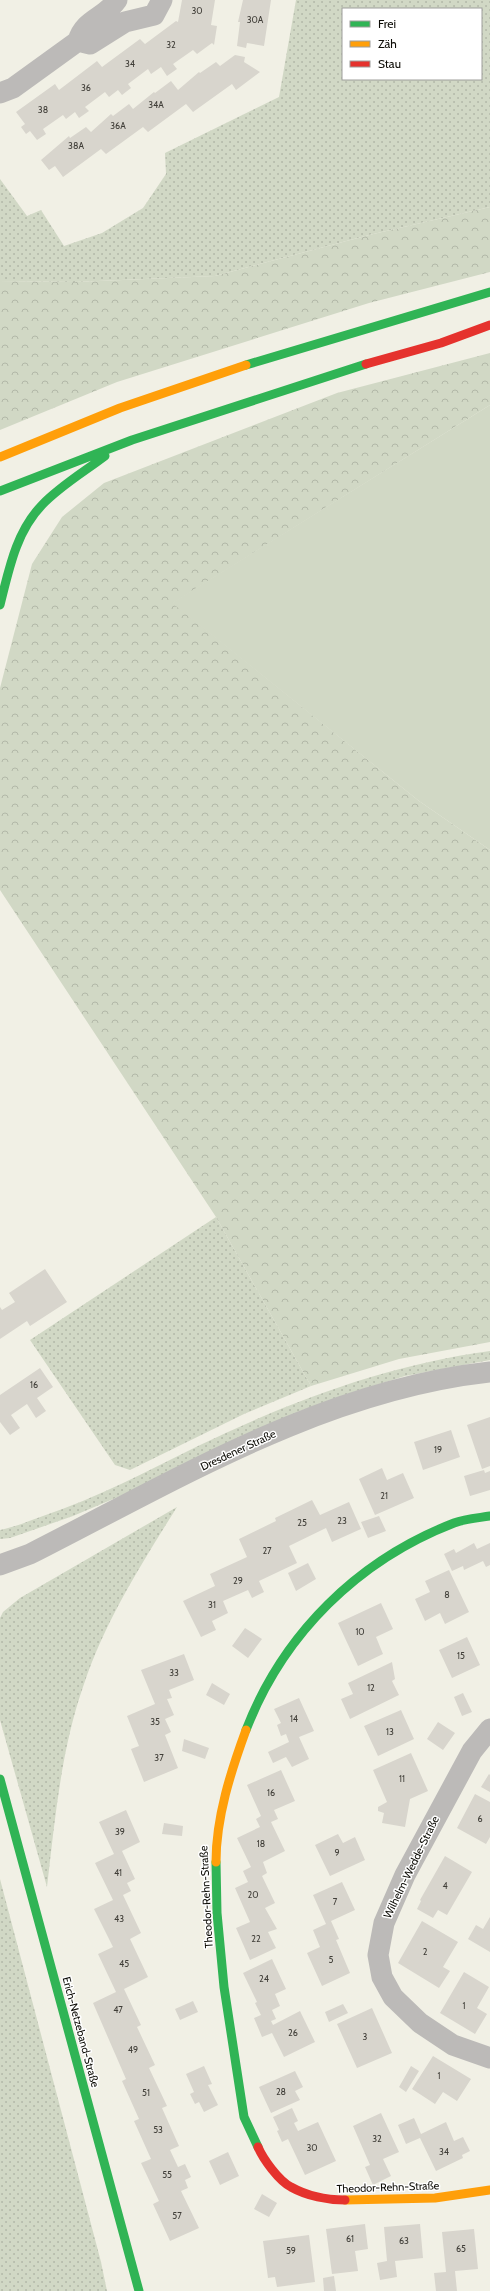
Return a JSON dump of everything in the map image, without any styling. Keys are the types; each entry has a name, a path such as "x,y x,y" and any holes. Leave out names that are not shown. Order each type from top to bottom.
{"main road":[{"path":"0,457 42,438 170,391 284,352 490,292"},
{"path":"0,492 122,442 395,354 456,338 490,325"},
{"path":"0,605 18,541 35,513 53,496 122,442"},
{"name":"Theodor-Rehn-Straße","path":"490,1516 455,1523 388,1556 333,1598 290,1646 258,1698 236,1757 216,1836 217,1913 225,1995 244,2117 264,2160 290,2187 330,2200 435,2198 490,2190"},
{"name":"Erich-Netzeband-Straße","path":"0,1779 139,2291"}],"street":[{"path":"0,94 13,88 78,42 81,30 110,9 117,0"},
{"path":"78,42 90,44 125,22 154,15 162,0"},
{"name":"Dresdener Straße","path":"0,1565 30,1554 239,1448 304,1421 376,1396 452,1376 490,1372"},
{"name":"Wilhelm-Wedde-Straße","path":"490,1729 472,1751 405,1875 384,1923 378,1955 382,1977 393,1997 420,2022 453,2045 490,2058"}],"green space":[{"path":"296,0 490,0 490,207 369,235 215,276 75,282 0,281 0,179 27,216 41,210 64,246 102,233 143,208 166,174 165,153 279,97"},
{"path":"490,207 490,272 369,303 117,382 0,430 0,281 76,282 215,276 369,235"},
{"path":"490,353 490,405 173,603 419,801 490,850 490,1342 399,1359 311,1386 216,1217 0,890 0,688 32,564 62,517 104,483 337,393"},
{"path":"490,405 490,850 419,801 172,603"},
{"path":"216,1217 311,1386 244,1414 130,1470 115,1465 30,1340"},
{"path":"490,1351 490,1360 405,1376 300,1411 118,1497 73,1516 10,1538 0,1539 0,1530 22,1524 83,1501 122,1484 198,1446 268,1414 304,1400 377,1375 414,1365"},
{"path":"177,1507 113,1615 102,1638 84,1684 76,1709 64,1759 56,1810 47,1887 0,1720 0,1618 3,1612 20,1598"},
{"path":"0,1879 101,2262 107,2291 0,2291"}],"building":[{"path":"182,0 215,0 211,25 217,26 214,45 212,43 197,54 193,50 173,64 177,69 167,76 161,67 151,74 148,69 128,84 131,88 122,95 118,90 109,97 105,92 85,107 89,111 79,118 75,112 66,119 63,115 43,129 46,134 37,140 30,131 26,134 21,127 25,124 16,112 55,84 59,90 97,61 102,67 140,39 145,44 176,21 178,22"},
{"path":"243,0 271,0 264,46 247,43 246,48 237,46 240,22 238,22"},
{"path":"235,55 245,57 244,62 260,72 236,90 232,84 193,112 186,104 148,132 143,127 106,154 101,149 63,177 55,166 49,170 41,160 69,136 70,138 86,127 91,132 111,114 113,116 129,104 133,109 154,92 155,93 171,81 178,90 199,72 200,73 216,62 220,66"},
{"path":"45,1269 67,1302 30,1326 27,1321 0,1339 0,1307 2,1310 15,1302 9,1293"},
{"path":"40,1368 53,1387 37,1398 46,1411 36,1418 27,1404 11,1415 20,1428 10,1435 0,1422 0,1395"},
{"path":"490,1417 490,1466 482,1469 467,1425"},
{"path":"451,1430 460,1457 423,1470 414,1442"},
{"path":"382,1468 387,1480 403,1473 414,1498 375,1515 359,1479"},
{"path":"484,1470 485,1473 490,1471 490,1490 470,1496 464,1476"},
{"path":"312,1500 320,1515 349,1502 361,1529 332,1542 326,1528 289,1546 297,1563 259,1581 264,1592 252,1598 248,1590 223,1601 228,1613 212,1621 216,1630 201,1637 183,1601 215,1586 210,1574 247,1557 239,1539 276,1521 275,1518"},
{"path":"379,1516 386,1531 368,1538 361,1522"},
{"path":"474,1543 477,1549 490,1543 490,1565 486,1567 483,1561 464,1570 463,1566 452,1571 444,1554 454,1549 456,1553"},
{"path":"308,1563 316,1579 296,1591 288,1573"},
{"path":"449,1570 469,1612 445,1624 440,1613 425,1621 415,1599 430,1592 425,1581"},
{"path":"381,1603 393,1629 376,1637 383,1654 358,1666 338,1623"},
{"path":"245,1628 262,1639 248,1658 232,1646"},
{"path":"467,1637 480,1665 452,1678 439,1650"},
{"path":"184,1654 194,1680 169,1690 172,1698 167,1699 174,1715 165,1719 171,1732 165,1735 178,1768 144,1782 131,1749 139,1746 127,1716 155,1704 141,1670"},
{"path":"392,1662 395,1679 392,1681 399,1695 350,1719 341,1699 353,1694 348,1683"},
{"path":"212,1683 230,1694 224,1705 206,1695"},
{"path":"463,1693 472,1712 462,1716 454,1697"},
{"path":"299,1698 314,1731 299,1737 309,1759 292,1767 286,1757 273,1763 268,1752 289,1742 286,1734 281,1736 277,1725 281,1723 274,1709"},
{"path":"401,1710 414,1739 378,1756 364,1726"},
{"path":"438,1722 455,1733 443,1750 427,1739"},
{"path":"184,1739 209,1748 205,1759 182,1751"},
{"path":"411,1753 428,1791 410,1799 405,1827 382,1823 384,1813 378,1811 378,1807 387,1802 373,1770"},
{"path":"281,1770 295,1801 274,1810 278,1819 271,1822 285,1851 263,1862 267,1873 262,1876 275,1903 265,1908 277,1929 268,1932 276,1948 250,1960 236,1928 250,1922 235,1888 248,1882 243,1871 251,1867 237,1838 260,1827 256,1819 261,1816 247,1785"},
{"path":"489,1774 490,1775 490,1792 481,1787"},
{"path":"475,1794 490,1802 490,1837 486,1844 457,1828"},
{"path":"126,1810 140,1842 122,1851 135,1879 127,1883 131,1891 123,1895 141,1933 130,1939 148,1977 124,1989 141,2025 137,2027 155,2065 149,2068 167,2106 162,2108 179,2146 170,2150 178,2167 185,2164 191,2177 185,2180 188,2188 181,2191 199,2228 170,2241 153,2204 159,2201 141,2163 151,2159 134,2121 139,2119 122,2081 126,2079 93,2003 116,1992 98,1954 113,1947 94,1909 113,1900 95,1863 114,1854 99,1822"},
{"path":"164,1823 183,1826 182,1836 162,1834"},
{"path":"338,1834 343,1843 355,1837 365,1860 330,1876 315,1845"},
{"path":"445,1856 472,1872 447,1915 438,1910 433,1918 417,1909 421,1901 420,1900"},
{"path":"342,1882 355,1910 331,1921 339,1939 336,1940 350,1973 322,1986 307,1953 320,1947 313,1930 326,1924 313,1895"},
{"path":"490,1917 490,1952 468,1939 476,1925 483,1929"},
{"path":"422,1921 458,1942 443,1967 450,1971 439,1988 398,1963"},
{"path":"272,1959 286,1989 275,1994 280,2006 272,2010 276,2019 271,2021 273,2025 300,2011 315,2042 284,2057 272,2033 262,2037 254,2018 261,2015 255,2003 257,2002 243,1973"},
{"path":"464,1972 489,1987 477,2008 487,2014 475,2034 440,2013"},
{"path":"193,2001 198,2012 180,2020 175,2009"},
{"path":"343,2004 348,2013 329,2022 325,2012"},
{"path":"372,2008 392,2053 357,2068 337,2024"},
{"path":"433,2056 471,2079 457,2101 443,2092 435,2104 412,2089"},
{"path":"204,2066 212,2084 208,2085 218,2105 204,2112 199,2102 195,2104 190,2094 194,2092 186,2074"},
{"path":"411,2066 419,2071 406,2092 399,2087"},
{"path":"295,2071 303,2087 295,2091 300,2100 271,2113 259,2087"},
{"path":"292,2108 298,2121 294,2123 298,2131 318,2122 336,2161 305,2175 288,2139 282,2142 277,2131 279,2130 273,2117"},
{"path":"381,2113 399,2152 383,2159 391,2176 373,2185 365,2167 370,2165 353,2126"},
{"path":"414,2118 421,2134 446,2122 454,2141 463,2137 470,2151 462,2155 463,2158 436,2171 420,2138 406,2144 398,2125"},
{"path":"228,2152 239,2176 220,2185 209,2161"},
{"path":"262,2194 277,2203 269,2217 254,2209"},
{"path":"365,2224 368,2249 355,2251 358,2271 332,2274 326,2229"},
{"path":"420,2224 423,2258 395,2261 397,2277 380,2280 377,2263 387,2261 384,2227"},
{"path":"474,2229 478,2269 455,2271 457,2291 436,2291 434,2273 446,2272 442,2232"},
{"path":"309,2235 315,2282 277,2287 275,2277 268,2278 263,2241"},
{"path":"334,2276 336,2291 324,2291 323,2278"}],"traffic: fast":[{"path":"246,365 490,292"},
{"path":"0,491 132,440 366,364"},
{"path":"0,605 10,565 20,539 33,516 56,492 105,456"},
{"path":"246,1730 262,1695 281,1662 303,1632 328,1604 356,1579 386,1557 419,1539 454,1523 490,1516"},
{"path":"0,1779 139,2291"},
{"path":"216,1862 217,1913 224,1987 244,2117 258,2147"}],"traffic: slow":[{"path":"0,457 120,408 246,365"},
{"path":"216,1862 219,1828 225,1794 246,1730"},
{"path":"345,2200 435,2198 490,2190"}],"traffic: jam":[{"path":"366,364 441,343 490,325"},
{"path":"258,2147 272,2169 286,2184 304,2193 318,2197 345,2200"}]}
